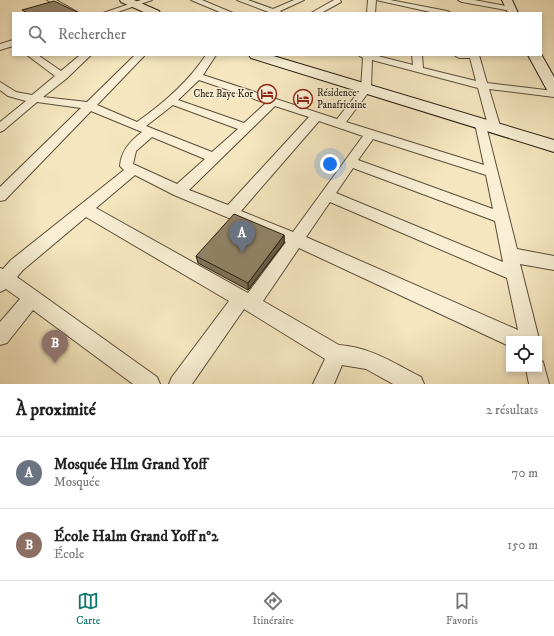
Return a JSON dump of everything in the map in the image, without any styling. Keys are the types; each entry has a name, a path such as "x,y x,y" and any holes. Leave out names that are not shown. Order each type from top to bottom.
{"street":[{"path":"51,0 73,12"},
{"path":"109,12 130,2 148,0"},
{"path":"195,0 226,12"},
{"path":"204,4 215,0"},
{"path":"241,0 276,12 300,0"},
{"path":"251,4 260,0"},
{"path":"371,12 372,0"},
{"path":"379,0 412,10 435,12"},
{"path":"317,12 338,1"},
{"path":"335,12 338,1"},
{"path":"130,2 153,12"},
{"path":"461,2 510,7"},
{"path":"0,47 12,43"},
{"path":"33,56 62,77"},
{"path":"0,128 62,77 85,56"},
{"path":"0,196 139,56"},
{"path":"137,127 156,114 197,76 210,56"},
{"path":"259,56 554,146"},
{"path":"340,124 366,89 366,56"},
{"path":"369,56 464,82 554,94"},
{"path":"417,56 418,70"},
{"path":"474,56 483,85 492,172 528,336"},
{"path":"536,56 554,90"},
{"path":"197,76 370,134 492,172"},
{"path":"2,89 12,94 34,99 89,106 214,158"},
{"path":"170,101 246,128"},
{"path":"179,190 274,102"},
{"path":"232,211 317,116"},
{"path":"151,132 139,140 128,154 127,166 133,170 232,211 509,336"},
{"path":"179,384 295,239 370,134"},
{"path":"350,162 502,218"},
{"path":"133,170 2,279 32,298 150,384"},
{"path":"326,195 515,274"},
{"path":"85,209 337,355 353,356 369,360 414,384"},
{"path":"510,255 554,263"},
{"path":"0,336 32,298"},
{"path":"323,384 337,355"},
{"path":"537,372 539,384"}],"building":[{"path":"54,1 77,12 25,12 22,10"},
{"path":"234,214 284,235 248,283 196,256"}],"place":[{"name":"Chez Baye Kor","path":"267,94"},
{"name":"Résidence Panafricaine","path":"303,99"},
{"name":"Mosquée Hlm Grand Yoff","path":"242,253"},
{"name":"École Halm Grand Yoff n°2","path":"55,363"}]}
